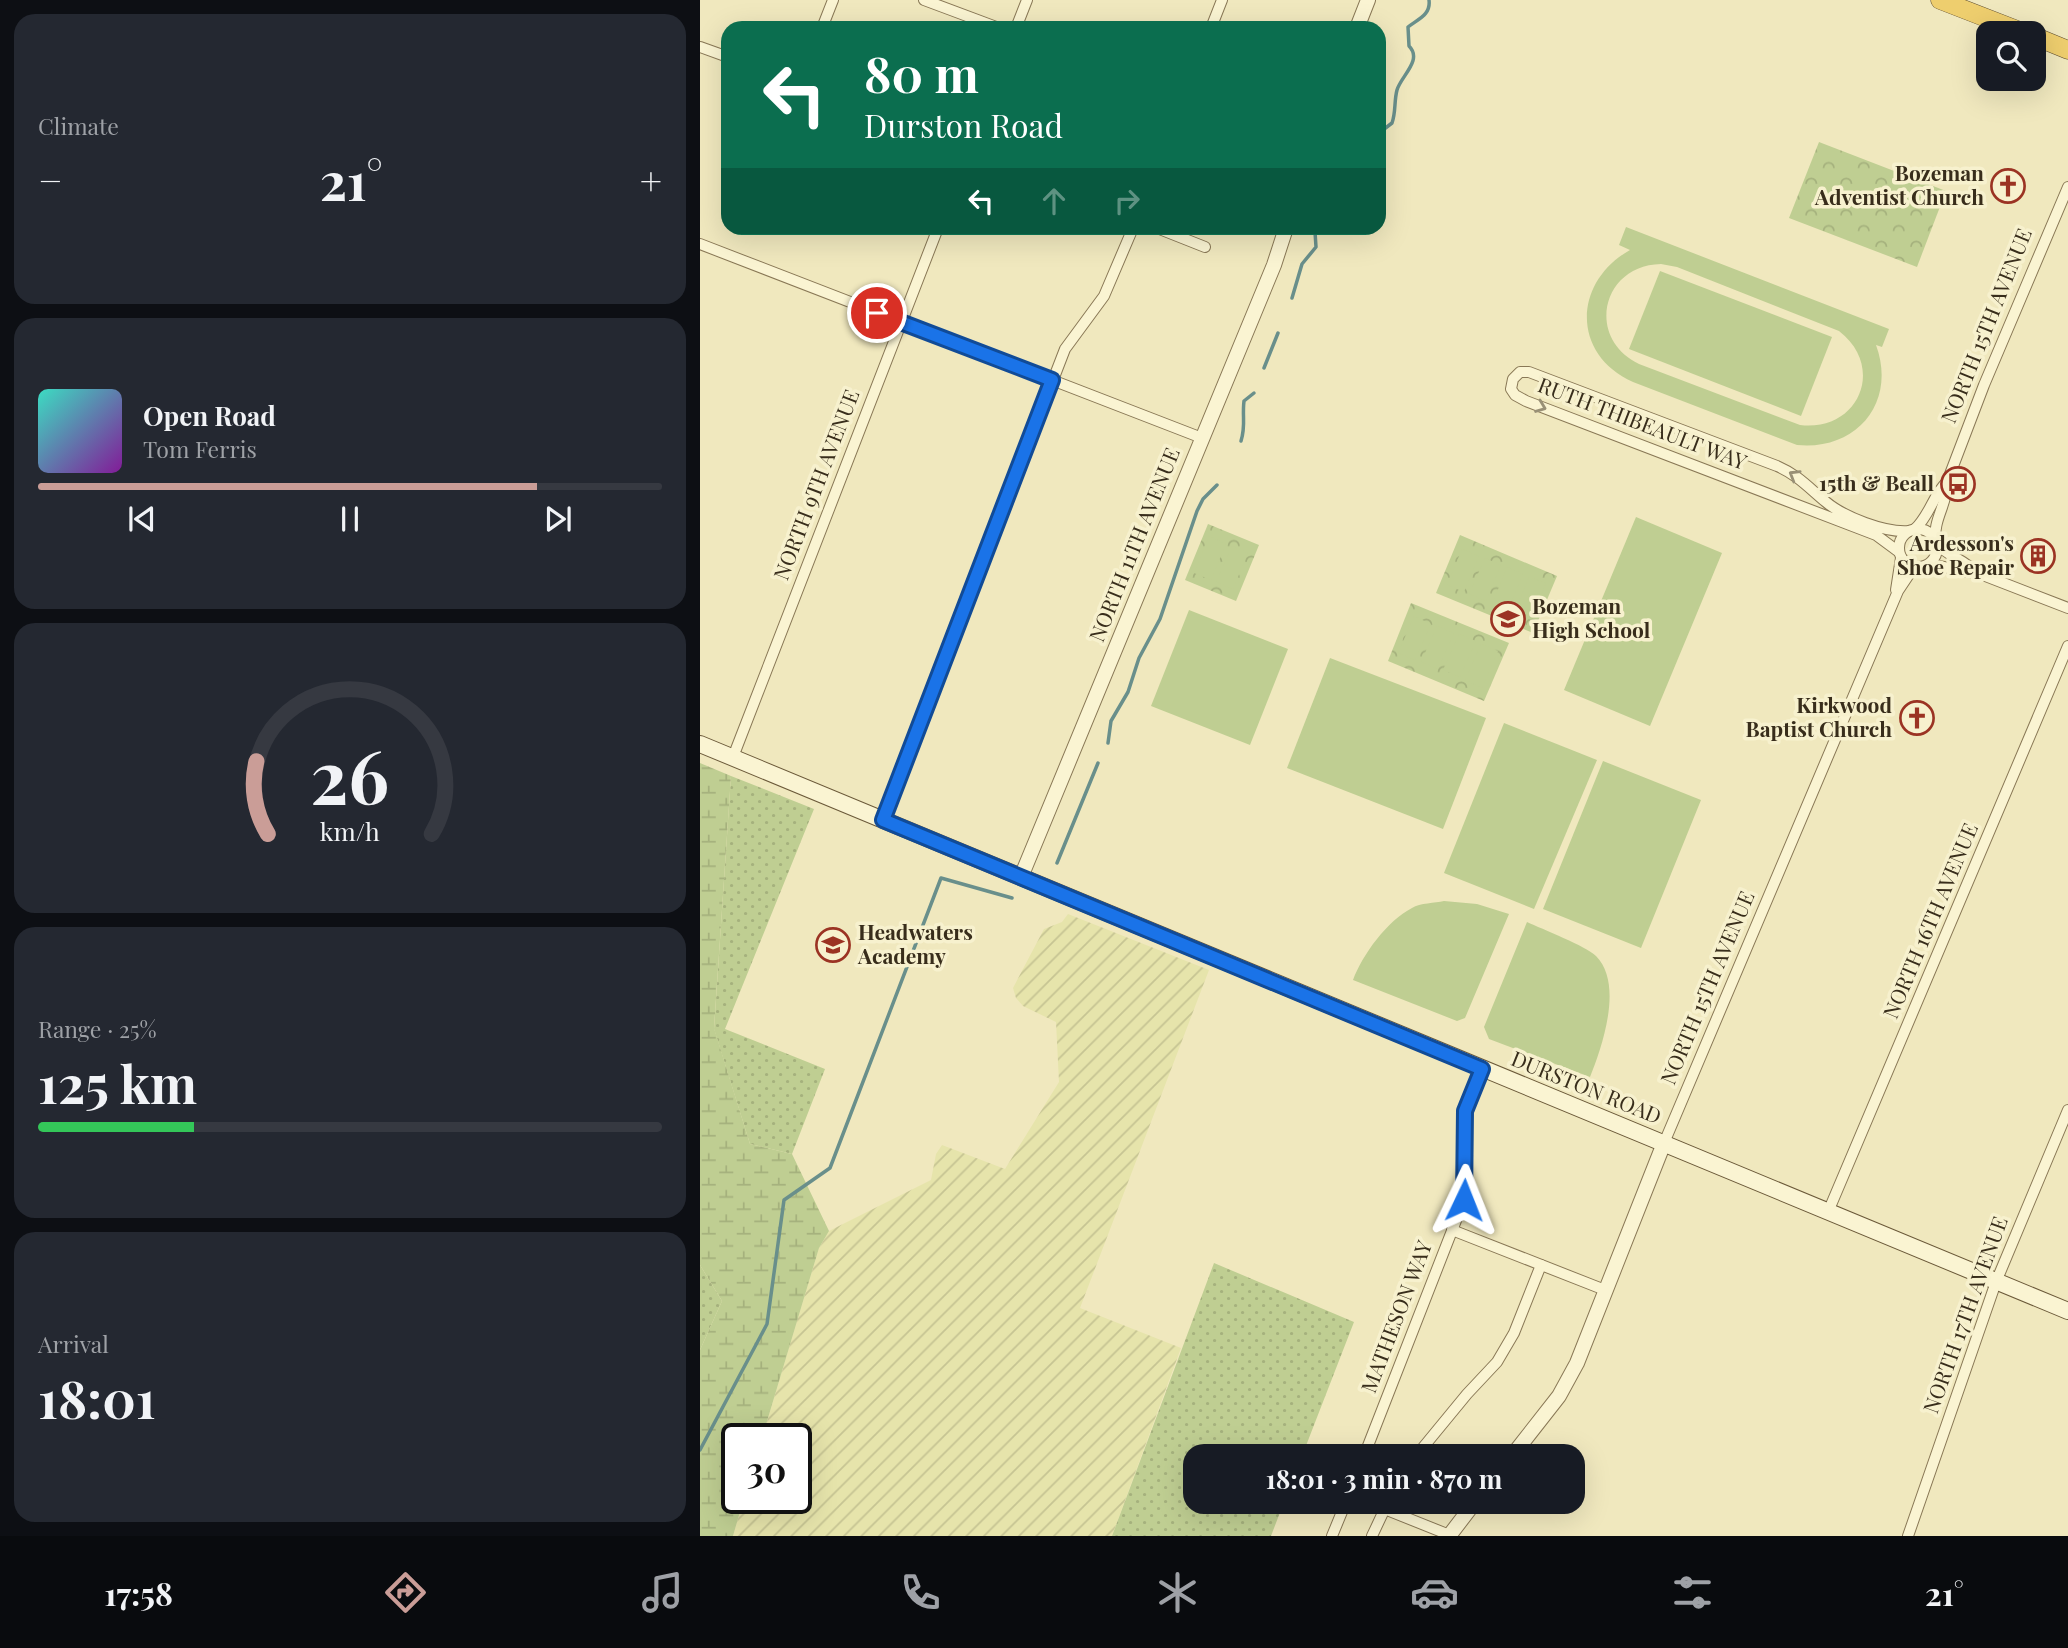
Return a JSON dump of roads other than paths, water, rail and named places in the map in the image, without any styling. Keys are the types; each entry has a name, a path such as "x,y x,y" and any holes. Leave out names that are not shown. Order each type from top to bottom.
{"highway":[{"path":"1940,0 1994,21"},
{"path":"2046,41 2068,50"}],"main road":[{"name":"DURSTON ROAD","path":"700,744 2068,1311"}],"street":[{"path":"825,21 833,0"},
{"path":"924,0 980,21"},
{"path":"1019,21 1027,0"},
{"path":"1214,21 1222,0"},
{"path":"1360,21 1368,0"},
{"path":"700,47 721,54"},
{"name":"NORTH 15TH AVENUE","path":"1937,543 1935,526 1947,493 1947,482 1984,384 2068,187"},
{"name":"NORTH 9TH AVENUE","path":"733,757 935,235"},
{"path":"883,820 1065,349 1104,296 1130,235"},
{"path":"1175,235 1205,247"},
{"name":"NORTH 11TH AVENUE","path":"1021,877 1274,265 1284,235"},
{"path":"700,244 1202,438"},
{"name":"RUTH THIBEAULT WAY","path":"1900,555 1876,535 1526,401 1515,395 1511,389 1513,379 1520,372 1529,372 1797,475 1830,505 1848,515 1893,531 1912,530"},
{"name":"NORTH 15TH AVENUE","path":"1912,530 1929,513 1940,489 1947,482"},
{"path":"1975,572 1970,565 1948,555 1928,532 1912,530 1900,540 1900,555 1910,566 1944,565 1967,573 1975,572 2068,608"},
{"path":"1925,566 1937,555 1937,543"},
{"name":"NORTH 15TH AVENUE","path":"1893,603 1900,555"},
{"name":"NORTH 15TH AVENUE","path":"1521,1444 1559,1396 1577,1363 1664,1143 1893,603 1910,573 1925,566"},
{"name":"NORTH 16TH AVENUE","path":"1828,1212 2068,646"},
{"name":"MATHESON WAY","path":"1369,1444 1464,1200 1465,1111 1482,1069"},
{"name":"NORTH 17TH AVENUE","path":"1908,1536 1996,1282 2068,1110"},
{"path":"1452,1230 1605,1290"},
{"path":"1426,1444 1497,1362 1514,1333 1541,1265"},
{"path":"1332,1536 1341,1514"},
{"path":"1372,1536 1382,1514"},
{"path":"1405,1514 1451,1536 1467,1514"}],"waterway":[{"path":"1386,128 1392,123 1397,90 1414,57 1409,46 1408,27 1426,13 1429,0"},
{"path":"1292,298 1302,264 1316,247 1315,235"},
{"path":"1264,368 1278,333"},
{"path":"1241,441 1244,401 1254,393"},
{"path":"1108,743 1111,721 1128,692 1139,658 1160,619 1197,511 1203,499 1217,485"},
{"path":"1057,863 1098,763"},
{"path":"700,1450 767,1324 784,1200 830,1168 941,878 1012,898"}],"place":[{"name":"Bozeman Adventist Church","path":"2008,186"},
{"name":"15th & Beall","path":"1958,484"},
{"name":"Ardesson's Shoe Repair","path":"2038,556"},
{"name":"Bozeman High School","path":"1508,619"},
{"name":"Kirkwood Baptist Church","path":"1917,718"},
{"name":"Headwaters Academy","path":"833,945"}]}
